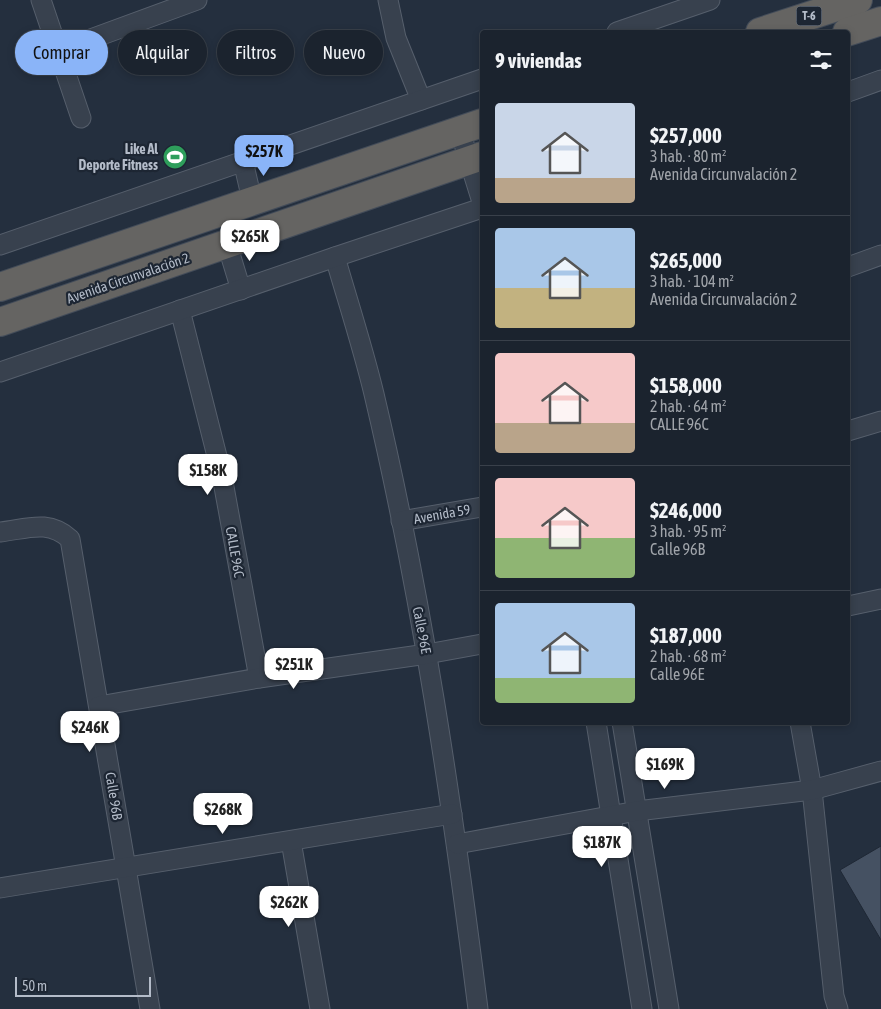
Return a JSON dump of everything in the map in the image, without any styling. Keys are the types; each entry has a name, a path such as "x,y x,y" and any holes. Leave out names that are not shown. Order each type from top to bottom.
{"highway":[{"name":"T-6","path":"764,30 803,9 858,0"},
{"path":"850,31 881,21"},
{"path":"0,287 471,127"},
{"name":"Avenida Circunvalación 2","path":"0,322 476,158"}],"street":[{"path":"41,0 51,30"},
{"path":"108,30 170,5 197,0"},
{"path":"388,0 396,38 421,100"},
{"path":"623,30 710,0"},
{"path":"66,75 81,118"},
{"path":"0,245 480,80"},
{"path":"850,91 881,80"},
{"path":"471,127 480,187"},
{"path":"243,162 252,200"},
{"path":"0,372 335,256 480,209"},
{"path":"227,244 241,290"},
{"name":"Calle 96E","path":"335,256 373,392 427,654 457,844 478,1009"},
{"path":"850,266 881,256"},
{"name":"CALLE 96C","path":"180,310 222,476 259,678"},
{"path":"850,430 881,421"},
{"name":"Avenida 59","path":"401,521 480,507"},
{"name":"Calle 96B","path":"0,532 44,526 59,529 70,539 150,1009"},
{"path":"850,606 881,599"},
{"path":"99,706 259,678 427,654 480,644"},
{"path":"596,725 642,1009"},
{"path":"623,725 669,1009"},
{"path":"801,725 812,790 834,996 838,1009"},
{"path":"457,844 637,811 812,790 881,772"},
{"path":"0,888 452,814"},
{"path":"291,841 320,1009"}],"building":[{"path":"881,846 881,940 840,870"}],"place":[{"name":"Like Al Deporte Fitness","path":"175,157"}]}
